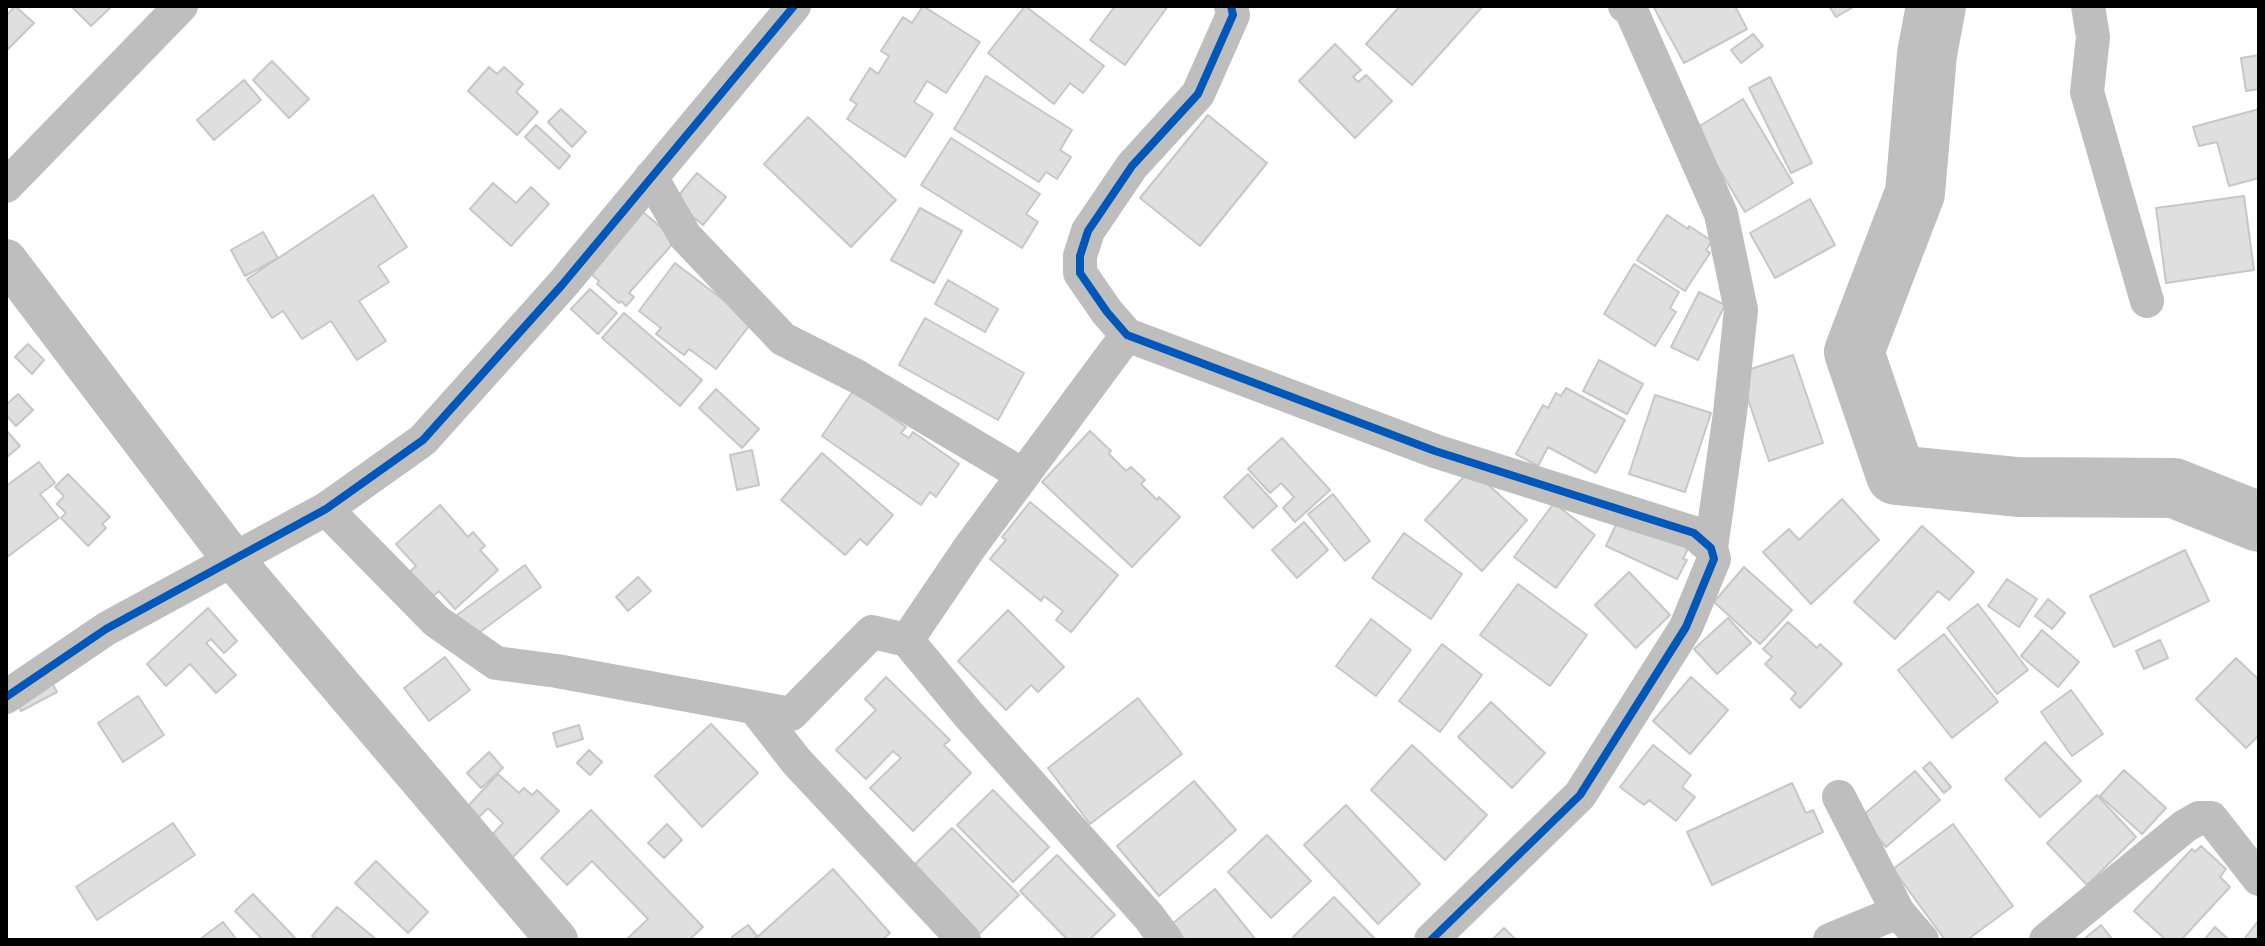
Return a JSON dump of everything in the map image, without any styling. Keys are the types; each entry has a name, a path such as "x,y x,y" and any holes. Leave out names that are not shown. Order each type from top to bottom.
{"street":[{"path":"6,186 181,6"},
{"path":"6,697 106,629 326,509 423,440 562,285 794,6"},
{"path":"1231,6 1233,15 1198,94 1132,166 1088,231 1080,256 1080,273 1127,335 1435,451 1694,533 1711,548"},
{"path":"1431,940 1580,795 1686,627 1714,559 1711,548 1741,310 1721,214 1630,8 1625,6"},
{"path":"2088,6 2093,37 2087,92 2147,301"},
{"path":"651,177 685,236 783,339 858,377 1023,475"},
{"path":"6,260 232,558 557,940"},
{"path":"907,640 970,547 1127,335"},
{"path":"326,509 436,621 496,663 557,671 791,714 872,632 907,640 1166,940"},
{"path":"754,707 797,762 964,940"},
{"path":"1839,797 1898,912 1922,940"},
{"path":"2046,940 2185,826 2199,818 2211,818 2259,879"},
{"path":"1830,940 1898,912"}],"building":[{"path":"15,6 34,23 6,51 6,12 8,14"},
{"path":"71,6 112,6 91,26"},
{"path":"923,6 980,42 946,93 927,81 914,102 933,114 905,157 847,119 857,104 850,100 870,68 878,74 889,56 881,51 903,17 912,23"},
{"path":"1025,6 1104,66 1083,93 1070,83 1054,104 988,53"},
{"path":"1115,6 1168,6 1125,65 1090,40"},
{"path":"1400,6 1483,6 1412,85 1366,44"},
{"path":"1653,6 1735,6 1747,29 1684,63"},
{"path":"1829,6 1855,6 1836,17"},
{"path":"1753,34 1763,46 1741,63 1731,50"},
{"path":"1335,44 1361,70 1353,77 1358,82 1366,75 1392,101 1355,138 1299,81"},
{"path":"2259,55 2259,89 2246,91 2241,58"},
{"path":"272,61 309,99 289,118 253,80"},
{"path":"489,67 497,74 504,67 523,84 516,92 538,112 517,135 468,91"},
{"path":"986,76 1072,130 1060,150 1071,157 1057,179 1046,172 1039,182 954,129"},
{"path":"1770,77 1812,163 1791,173 1749,88"},
{"path":"244,80 261,100 214,140 197,120"},
{"path":"1743,99 1793,183 1745,212 1695,129"},
{"path":"561,109 586,132 572,147 548,122"},
{"path":"2259,109 2259,178 2229,186 2217,142 2199,146 2193,127"},
{"path":"1208,115 1267,163 1200,246 1140,198"},
{"path":"808,117 896,200 851,247 764,164"},
{"path":"536,125 570,156 559,169 525,137"},
{"path":"951,138 1040,194 1026,214 1038,222 1022,248 921,185"},
{"path":"697,173 726,197 703,225 674,201"},
{"path":"493,183 516,203 531,187 549,204 511,246 470,209"},
{"path":"373,195 407,247 378,266 389,282 359,301 386,341 357,360 331,321 302,339 283,311 272,318 247,279"},
{"path":"2244,196 2254,270 2166,283 2156,208"},
{"path":"1810,199 1835,245 1775,278 1750,233"},
{"path":"920,208 962,231 934,283 891,260"},
{"path":"643,212 676,240 629,293 634,297 626,306 597,284 599,281 590,273"},
{"path":"1667,215 1712,241 1706,250 1710,253 1685,291 1637,260"},
{"path":"263,232 278,258 245,276 231,250"},
{"path":"675,263 752,322 716,369 689,349 684,355 656,334 661,328 639,311"},
{"path":"1634,264 1679,292 1670,308 1676,312 1655,346 1604,314"},
{"path":"948,280 998,309 985,332 935,304"},
{"path":"590,289 617,313 598,334 571,309"},
{"path":"1699,292 1725,305 1698,360 1671,347"},
{"path":"624,313 702,380 680,406 602,338"},
{"path":"925,318 1024,373 998,420 899,365"},
{"path":"28,344 44,360 32,374 15,357"},
{"path":"1793,355 1823,443 1769,461 1739,373"},
{"path":"1599,360 1643,384 1627,414 1583,391"},
{"path":"1566,388 1625,420 1596,473 1548,447 1538,466 1516,454 1543,405 1548,408 1556,393 1561,396"},
{"path":"716,389 759,429 742,448 699,408"},
{"path":"853,391 906,427 901,433 909,438 913,432 959,464 936,497 930,492 921,505 822,436"},
{"path":"18,394 33,410 16,426 6,415 6,405"},
{"path":"1655,395 1711,413 1685,492 1629,474"},
{"path":"6,430 20,446 6,458"},
{"path":"1090,431 1126,471 1131,467 1145,480 1141,484 1180,517 1132,567 1042,482"},
{"path":"1282,438 1330,490 1295,522 1283,508 1294,497 1281,483 1270,493 1248,469"},
{"path":"752,450 759,485 737,490 730,455"},
{"path":"822,453 893,515 867,545 860,539 845,555 781,500"},
{"path":"39,462 55,483 40,494 59,518 6,558 6,486"},
{"path":"1471,469 1527,520 1482,571 1425,520"},
{"path":"68,474 110,517 102,524 106,528 88,546 61,518 66,513 57,504 64,496 55,487"},
{"path":"1248,474 1277,506 1253,528 1224,497"},
{"path":"1333,494 1370,541 1345,561 1308,514"},
{"path":"1842,499 1879,540 1811,604 1763,552 1789,529 1799,540"},
{"path":"1030,502 1118,575 1071,632 1056,620 1063,611 1044,596 1041,601 990,559 1006,540 1002,537"},
{"path":"1554,503 1595,535 1556,588 1514,557"},
{"path":"440,505 468,537 473,532 485,546 480,550 498,570 455,609 439,591 425,603 403,578 416,566 396,544"},
{"path":"1623,510 1691,542 1683,559 1687,560 1677,579 1606,546"},
{"path":"1304,522 1328,550 1297,578 1272,550"},
{"path":"1922,526 1974,572 1949,600 1938,591 1895,639 1854,602"},
{"path":"1404,533 1462,574 1431,619 1372,578"},
{"path":"2185,550 2209,601 2114,647 2090,596"},
{"path":"525,565 541,587 473,637 457,615"},
{"path":"1744,567 1792,610 1760,644 1714,602"},
{"path":"1629,572 1670,615 1636,648 1595,605"},
{"path":"638,577 651,591 628,611 616,597"},
{"path":"2007,579 2037,599 2019,627 1988,606"},
{"path":"1518,584 1587,635 1550,686 1480,635"},
{"path":"2048,599 2065,613 2052,629 2035,616"},
{"path":"1978,604 2028,670 1997,694 1947,628"},
{"path":"208,608 237,641 224,653 211,639 206,643 236,675 216,693 190,664 166,686 147,664"},
{"path":"1008,610 1064,667 1038,692 1031,685 1006,710 958,661"},
{"path":"1728,618 1751,643 1717,674 1694,649"},
{"path":"1371,619 1411,650 1376,696 1336,666"},
{"path":"1788,622 1817,648 1820,644 1842,664 1800,708 1791,699 1796,693 1765,664 1772,657 1763,649"},
{"path":"2042,630 2079,662 2058,687 2021,656"},
{"path":"1944,634 1998,702 1952,738 1898,670"},
{"path":"2160,640 2168,658 2144,669 2136,651"},
{"path":"1442,644 1482,675 1440,732 1399,701"},
{"path":"445,657 470,690 429,721 404,688"},
{"path":"2236,658 2259,680 2259,735 2246,748 2196,699"},
{"path":"49,677 57,692 21,711 14,697"},
{"path":"886,677 950,740 944,745 971,773 913,831 870,788 901,758 893,751 866,779 836,750 876,710 865,699"},
{"path":"1691,677 1728,710 1690,754 1653,721"},
{"path":"2071,690 2103,734 2072,756 2041,712"},
{"path":"138,696 164,735 123,762 98,723"},
{"path":"1138,698 1182,754 1090,824 1048,768"},
{"path":"1491,702 1545,753 1512,788 1458,737"},
{"path":"711,724 758,773 702,827 655,776"},
{"path":"579,725 583,739 557,747 553,733"},
{"path":"2045,742 2081,781 2040,817 2005,779"},
{"path":"1412,745 1487,815 1445,860 1371,790"},
{"path":"1653,745 1691,775 1682,787 1695,797 1676,821 1649,800 1644,805 1620,787"},
{"path":"589,750 602,762 590,775 577,763"},
{"path":"489,752 503,768 481,788 467,773"},
{"path":"1930,762 1951,787 1944,793 1923,768"},
{"path":"2124,770 2166,808 2142,834 2100,796"},
{"path":"1915,771 1940,800 1886,847 1861,817"},
{"path":"498,774 519,793 524,788 532,795 537,790 559,811 511,859 489,838 503,823 488,808 479,817 468,806"},
{"path":"1194,781 1236,830 1159,896 1117,846"},
{"path":"1792,783 1806,813 1813,810 1823,832 1712,885 1687,832"},
{"path":"993,790 1049,847 1013,882 957,825"},
{"path":"2097,795 2136,837 2087,885 2047,843"},
{"path":"1346,805 1420,884 1378,924 1304,845"},
{"path":"591,810 703,927 689,940 626,940 648,919 592,861 567,885 541,858"},
{"path":"173,823 195,855 97,920 76,887"},
{"path":"667,824 682,840 664,858 648,843"},
{"path":"1953,824 2013,906 1967,940 1945,940 1893,869"},
{"path":"952,828 1019,895 978,935 911,868"},
{"path":"1267,835 1311,881 1271,918 1228,872"},
{"path":"2201,846 2226,869 2220,877 2230,887 2181,940 2166,940 2134,911 2192,849 2195,852"},
{"path":"1057,855 1115,915 1089,940 1068,940 1020,891"},
{"path":"376,861 428,912 408,933 355,883"},
{"path":"833,869 890,933 882,940 754,940"},
{"path":"1215,889 1256,940 1185,940 1172,924"},
{"path":"253,894 297,940 263,940 235,911"},
{"path":"1334,897 1376,940 1296,940 1293,937"},
{"path":"337,907 377,940 317,940 312,936"},
{"path":"2259,920 2259,940 2248,940 2245,938"},
{"path":"223,922 237,940 199,940"},
{"path":"748,925 757,936 752,940 735,940 732,937"},
{"path":"2101,925 2113,940 2083,940"},
{"path":"2215,927 2229,940 2204,940"},
{"path":"1504,928 1516,940 1492,940"}],"waterway":[{"path":"1936,6 1927,54 1915,193 1854,352 1896,475 2018,487 2174,488 2259,522"}],"cycle path":[{"path":"6,697 106,629 326,509 423,440 562,285 794,6"},
{"path":"1231,6 1233,15 1198,94 1132,166 1088,231 1080,256 1080,273 1127,335 1435,451 1694,533 1711,548 1714,559 1686,627 1580,795 1431,940"}]}
